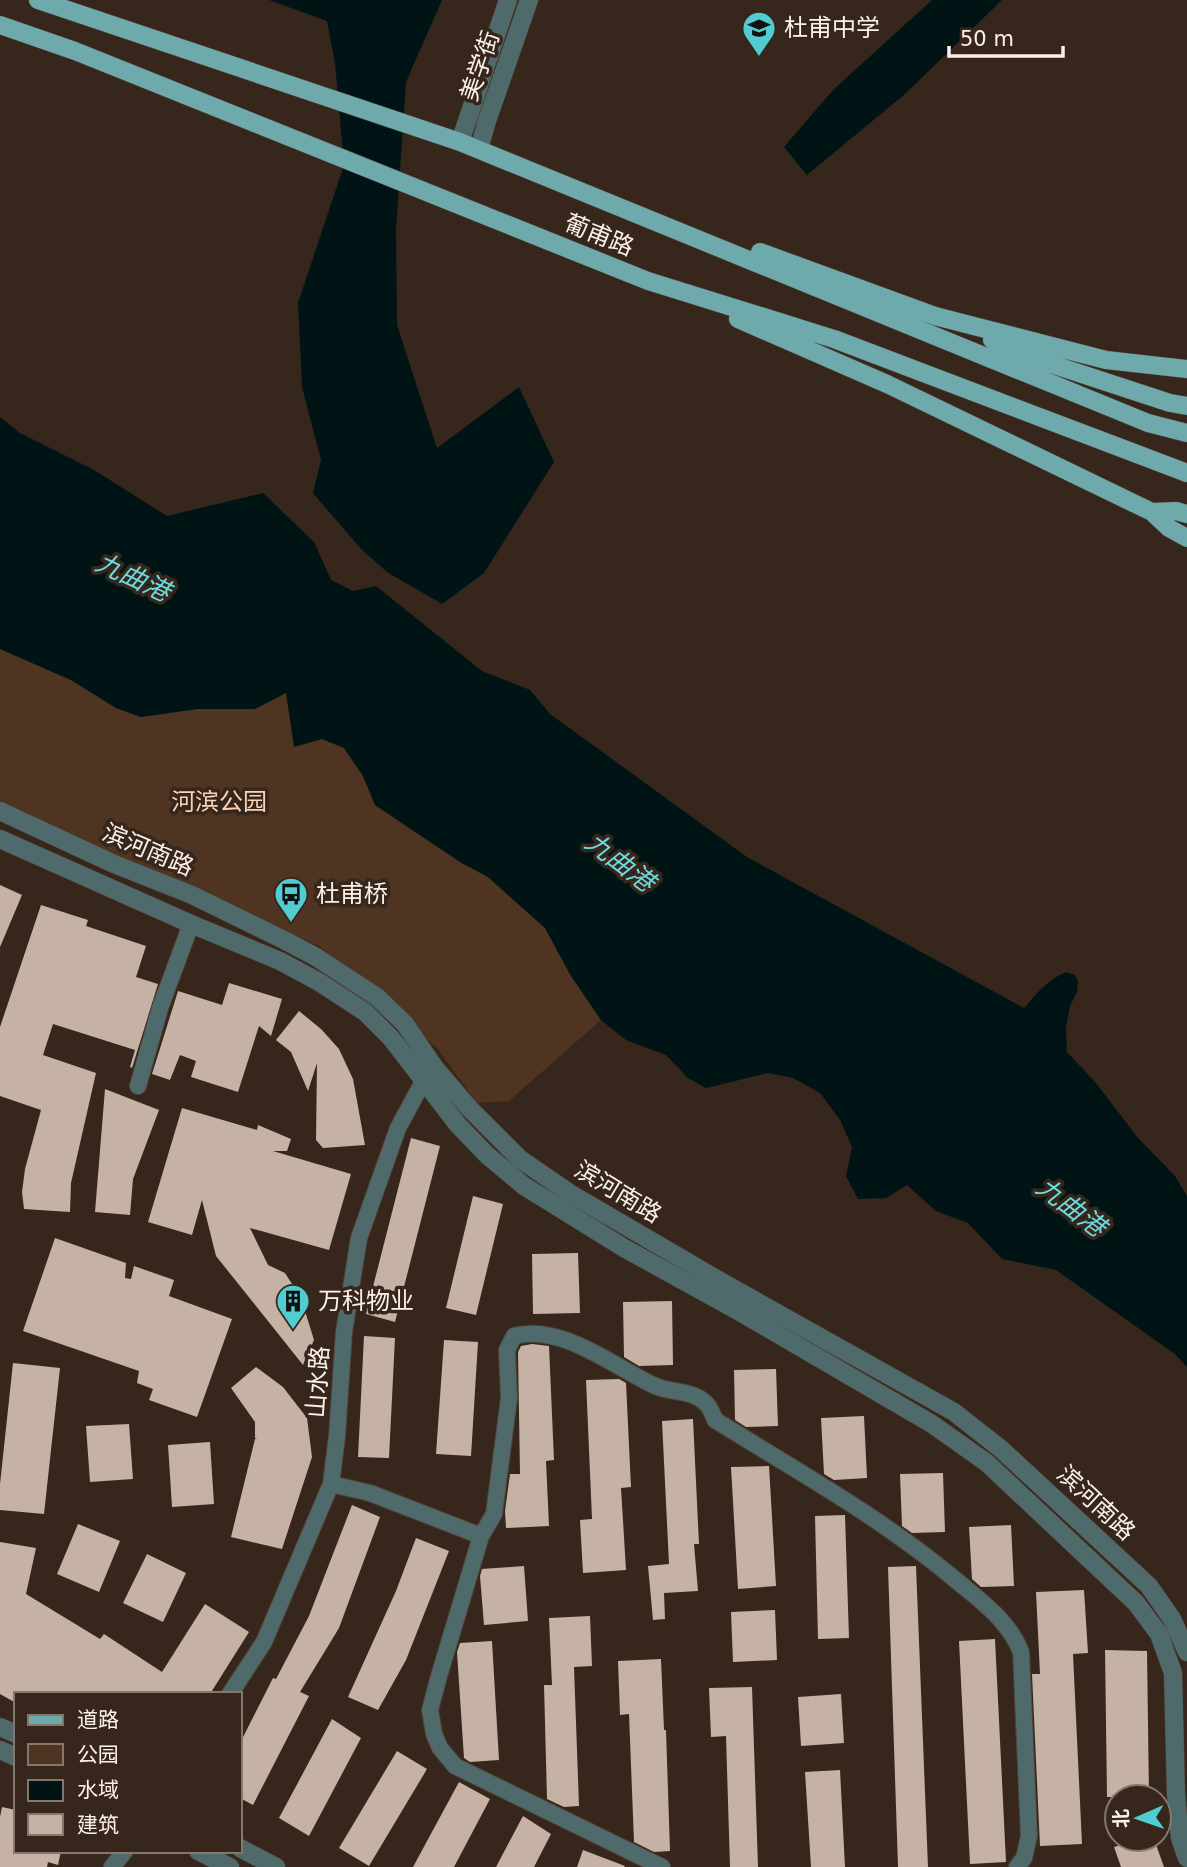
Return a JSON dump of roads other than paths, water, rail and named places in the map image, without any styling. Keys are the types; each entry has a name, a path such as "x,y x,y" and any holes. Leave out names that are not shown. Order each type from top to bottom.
{"main road":[{"name":"葡甫路","path":"38,0 479,149 1148,423 1187,433"},
{"name":"葡甫路","path":"0,25 75,51 648,281 834,340 1187,473"},
{"path":"564,182 935,316 1039,360 1170,403 1187,406"},
{"path":"648,281 887,384 1152,512 1169,528 1187,538"},
{"path":"935,316 1106,360 1187,369"},
{"path":"1152,512 1176,511 1187,514"}],"street":[{"name":"美学街","path":"460,142 508,0"},
{"name":"美学街","path":"479,149 529,0"},
{"name":"滨河南路","path":"0,811 114,864 192,895 316,957 377,997 405,1024 430,1074 520,1159 571,1194 720,1281 954,1412 982,1434 1033,1477 1149,1586 1172,1619 1187,1653"},
{"path":"0,839 280,961 331,989 365,1012 430,1074 477,1145 524,1186 624,1248 740,1312 958,1441 987,1463 1136,1603 1159,1634 1173,1673 1176,1795 1180,1838 1187,1858"},
{"path":"138,1086 160,1008 191,924"},
{"name":"山水路","path":"231,1692 264,1642 331,1483 344,1332 359,1238 398,1128 430,1074"},
{"path":"662,1867 455,1766 440,1748 434,1734 430,1710 481,1536 494,1514 509,1398 507,1350 514,1336 525,1333 566,1339 656,1387 695,1396 710,1406 715,1420 859,1508 940,1567 992,1611 1014,1634 1021,1652 1029,1836 1024,1858 1017,1867"},
{"path":"331,1483 370,1493 481,1536"},
{"path":"242,1849 276,1867"},
{"path":"112,1867 123,1853"},
{"path":"202,1853 230,1867"}],"water":[{"path":"269,0 442,0 406,82 396,229 397,325 437,448 519,387 554,462 484,573 442,604 387,572 362,550 313,493 321,460 302,387 298,303 344,165 335,63 327,21"},
{"path":"932,0 1002,0 905,94 807,175 784,147 833,90"},
{"name":"九曲港","path":"0,417 20,433 94,470 167,516 263,493 314,542 331,580 353,591 376,586 482,671 530,690 550,714 747,857 1024,1008 1053,979 1066,972 1075,975 1078,981 1077,992 1070,1006 1066,1027 1067,1052 1096,1083 1138,1138 1175,1176 1187,1196 1187,1367 1175,1354 1056,1270 1002,1259 968,1223 936,1211 907,1185 886,1198 858,1199 846,1176 852,1147 840,1120 820,1093 793,1078 768,1073 706,1088 688,1078 666,1055 626,1040 601,1020 571,976 545,928 488,877 460,862 375,805 363,776 344,748 322,739 294,747 286,693 255,709 197,709 141,717 116,708 71,680 0,649"}],"place":[{"name":"杜甫中学","path":"759,58"},
{"name":"杜甫桥","path":"291,924"},
{"name":"万科物业","path":"293,1331"}],"park label":[{"name":"河滨公园","path":"219,802"}]}
